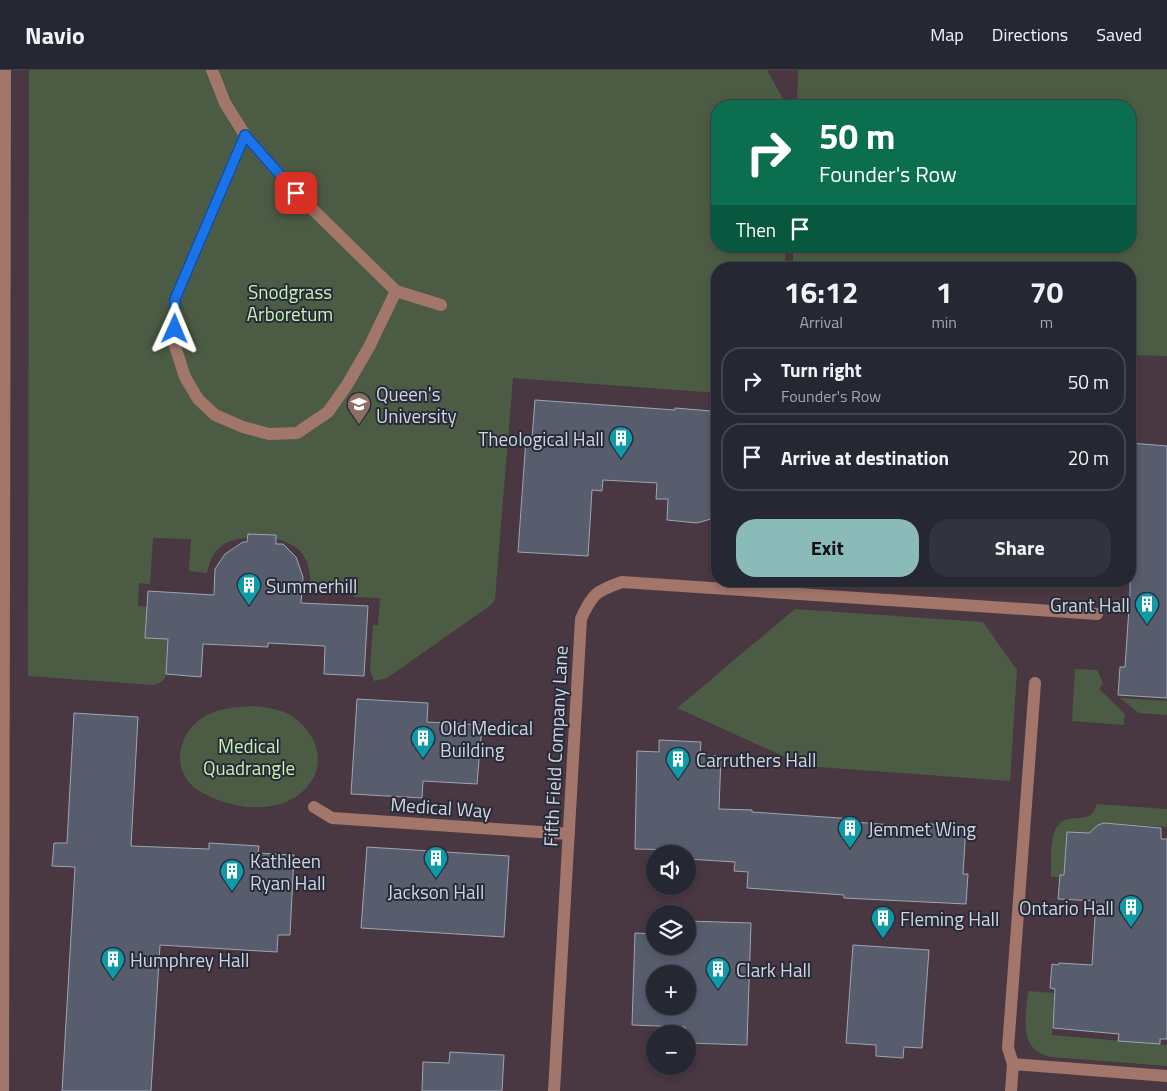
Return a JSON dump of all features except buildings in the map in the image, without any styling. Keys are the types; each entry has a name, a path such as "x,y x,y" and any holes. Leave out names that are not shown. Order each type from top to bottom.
{"street":[{"path":"3,1091 2,465 5,70"},
{"path":"212,70 225,104 245,135 296,193 396,291 440,305"},
{"path":"245,135 175,299 174,343 185,377 198,399 215,415 243,428 269,434 297,433 328,412 347,386 369,347 396,291"},
{"name":"Fifth Field Company Lane","path":"554,1091 581,619 590,599 605,588 622,582 1096,614"},
{"path":"1011,1091 1013,1064 1008,1048 1035,683"},
{"name":"Medical Way","path":"314,807 332,818 569,834"},
{"path":"1013,1064 1167,1076"}],"shaded area":[{"name":"Queen's University","path":"0,70 1167,70 1167,1091 0,1091"}],"green space":[{"name":"Snodgrass Arboretum","path":"29,70 767,70 784,100 711,100 711,252 786,252 785,262 711,262 711,393 513,378 495,599 491,605 387,678 374,681 370,670 373,625 378,625 380,598 354,597 354,590 310,588 309,570 304,556 293,546 276,539 276,535 248,534 247,538 225,543 212,558 207,573 189,571 191,539 153,538 150,584 139,583 138,606 147,607 145,638 168,639 166,674 163,680 153,685 28,676"},
{"path":"798,70 1167,70 1167,356 1136,355 1136,262 793,262 793,252 1136,252 1136,100 797,100"},
{"path":"795,609 983,622 1017,670 1010,781 805,766 677,708"},
{"path":"1075,669 1097,670 1103,683 1099,689 1125,714 1124,725 1072,721"},
{"path":"1120,698 1167,701 1167,715 1139,713"},
{"name":"Medical Quadrangle","path":"253,706 277,710 290,715 301,723 315,743 318,754 314,776 307,787 297,796 281,804 263,807 244,807 215,799 196,789 188,781 180,763 180,753 187,734 202,718 220,710"},
{"path":"1096,804 1167,809 1167,827 1104,823 1097,826 1093,833 1067,832 1064,875 1051,877 1051,849 1059,824 1070,819 1091,815"},
{"path":"1028,991 1054,993 1052,1035 1167,1045 1167,1066 1052,1057 1041,1053 1033,1048 1028,1040 1026,1031"}],"place":[{"name":"Queen's University","path":"359,425"},
{"name":"Theological Hall","path":"621,459"},
{"name":"Summerhill","path":"249,606"},
{"name":"Grant Hall","path":"1147,625"},
{"name":"Old Medical Building","path":"423,759"},
{"name":"Carruthers Hall","path":"678,780"},
{"name":"Jemmet Wing","path":"850,849"},
{"name":"Jackson Hall","path":"436,879"},
{"name":"Kathleen Ryan Hall","path":"232,892"},
{"name":"Ontario Hall","path":"1131,928"},
{"name":"Fleming Hall","path":"883,939"},
{"name":"Humphrey Hall","path":"113,980"},
{"name":"Clark Hall","path":"718,990"}],"route":[{"path":"175,329 175,299 245,135 296,193"}]}
